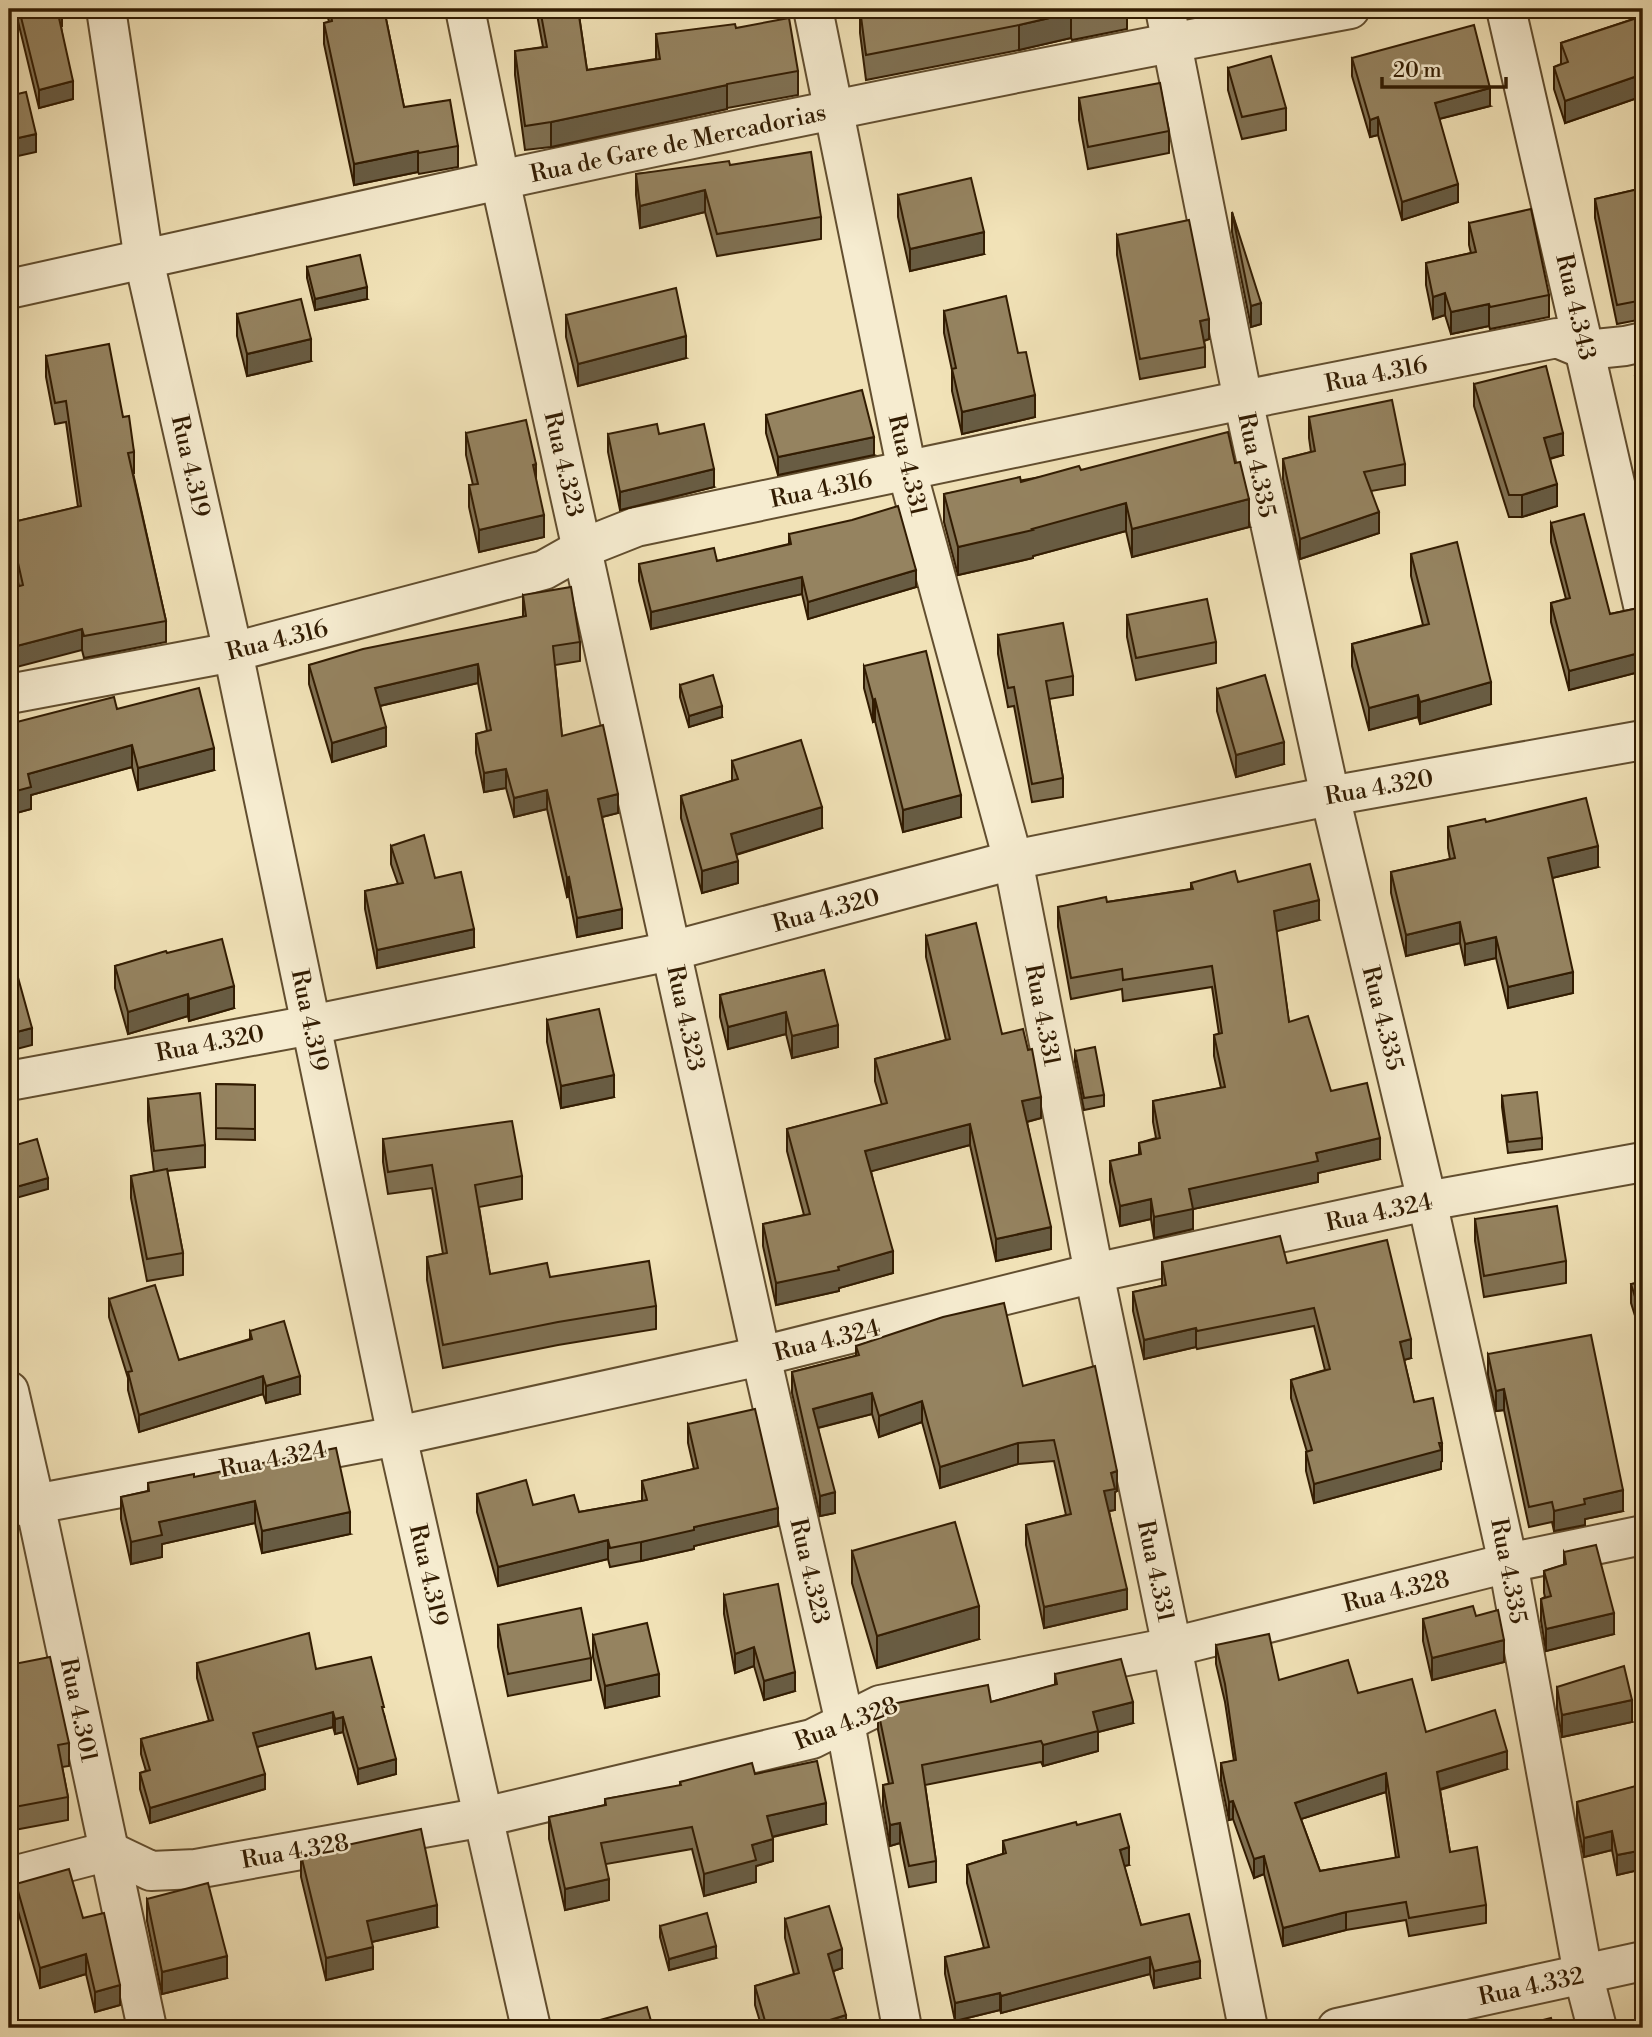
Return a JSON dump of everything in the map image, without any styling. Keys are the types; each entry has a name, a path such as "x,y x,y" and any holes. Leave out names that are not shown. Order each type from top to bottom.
{"street":[{"name":"Rua 4.319","path":"106,9 144,260 233,652 397,1436 531,2028"},
{"name":"Rua 4.323","path":"465,9 500,180 845,1723 902,2028"},
{"name":"Rua 4.331","path":"813,9 907,471 1013,860 1248,2028"},
{"name":"Rua de Gare de Mercadorias","path":"9,289 500,180 834,111 1169,25 1350,9"},
{"name":"Rua 4.343","path":"1506,9 1643,605"},
{"name":"Rua 4.335","path":"1169,25 1243,400 1330,796 1427,1201 1508,1563 1583,1974 1597,2028"},
{"name":"Rua 4.316","path":"9,694 233,652 544,570 583,548 636,527 1243,400 1557,338 1586,351 1643,342"},
{"name":"Rua 4.320","path":"9,1081 311,1025 671,951 1013,860 1330,796 1643,740"},
{"name":"Rua 4.324","path":"22,1506 397,1436 761,1356 1094,1273 1427,1201 1643,1162"},
{"name":"Rua 4.301","path":"9,1391 22,1506 109,1851 147,2028"},
{"name":"Rua 4.328","path":"109,1851 151,1871 195,1870 484,1817 812,1739 880,1705 1172,1647 1508,1563 1643,1535"},
{"path":"9,1877 109,1851"},
{"name":"Rua 4.332","path":"1337,2028 1643,1961"}],"building":[{"path":"19,9 57,9 73,81 39,90"},
{"path":"330,9 384,9 404,107 450,100 458,146 354,164 324,23 332,21"},
{"path":"540,9 578,9 587,70 660,59 656,34 735,24 736,28 789,18 798,71 525,126 515,51 547,47"},
{"path":"860,9 1103,9 1072,15 1071,13 866,55"},
{"path":"1643,16 1643,74 1565,101 1554,67 1568,62 1561,43"},
{"path":"1474,25 1490,88 1435,103 1458,184 1402,202 1378,117 1370,120 1352,58"},
{"path":"1271,56 1286,108 1242,117 1228,68"},
{"path":"1160,83 1169,131 1088,147 1079,98"},
{"path":"26,92 36,134 9,140 9,96"},
{"path":"811,152 821,217 717,234 705,190 640,206 636,174 729,161 730,165"},
{"path":"971,178 984,232 910,249 898,195"},
{"path":"1643,188 1643,300 1617,305 1595,199"},
{"path":"1531,209 1549,295 1451,312 1445,293 1433,297 1426,263 1476,252 1469,223"},
{"path":"1232,212 1261,303 1251,306"},
{"path":"1189,220 1209,319 1200,321 1205,347 1140,359 1117,235"},
{"path":"360,255 367,287 315,299 307,267"},
{"path":"676,288 686,336 578,364 566,315"},
{"path":"1006,296 1018,353 1026,352 1035,395 962,412 952,369 956,368 944,311"},
{"path":"301,299 311,339 247,354 237,314"},
{"path":"109,344 123,417 129,416 134,452 128,453 166,621 84,636 82,629 9,648 9,589 23,585 9,523 81,506 66,401 55,403 46,356"},
{"path":"1546,366 1563,433 1544,438 1557,484 1522,495 1509,495 1474,384"},
{"path":"1643,373 1643,404 1635,376"},
{"path":"862,390 874,437 778,457 766,415"},
{"path":"1392,400 1405,464 1364,472 1379,512 1300,539 1283,459 1315,451 1309,417"},
{"path":"526,420 544,515 479,530 469,485 478,484 466,433"},
{"path":"657,424 659,434 704,424 714,469 620,492 608,434"},
{"path":"1228,432 1235,463 1240,462 1249,499 1132,529 1126,503 1033,530 958,547 944,494 1020,477 1021,482 1079,466 1081,470"},
{"path":"898,506 916,570 808,602 802,577 651,612 639,564 714,548 717,561 791,544 789,534 852,520"},
{"path":"1584,514 1610,614 1643,607 1643,652 1569,671 1551,603 1570,598 1551,523"},
{"path":"1457,542 1491,682 1420,702 1418,695 1369,708 1352,644 1429,624 1411,554"},
{"path":"571,587 580,642 553,646 562,736 603,725 618,794 598,799 622,909 577,918 547,790 514,798 506,769 484,773 476,734 491,730 478,664 375,688 386,727 332,743 309,665 363,649 526,616 523,595"},
{"path":"1207,599 1216,642 1136,658 1127,615"},
{"path":"1063,623 1073,676 1046,681 1063,778 1032,784 1014,687 1008,688 998,635"},
{"path":"926,651 961,795 903,810 864,666"},
{"path":"713,675 722,706 689,716 680,685"},
{"path":"1265,675 1284,742 1236,755 1217,689"},
{"path":"199,688 214,748 138,768 132,745 28,774 31,787 9,793 9,724 114,697 117,709"},
{"path":"801,740 822,807 731,834 738,861 702,871 681,796 738,779 732,761"},
{"path":"1586,798 1598,846 1548,858 1573,972 1508,987 1496,937 1465,944 1460,922 1406,935 1391,872 1455,858 1448,827 1485,819 1486,822"},
{"path":"424,835 435,878 461,872 474,929 377,950 365,891 403,883 391,846"},
{"path":"1310,864 1319,900 1274,911 1289,1022 1308,1016 1331,1091 1367,1083 1380,1138 1316,1153 1318,1161 1189,1189 1193,1209 1154,1217 1151,1199 1120,1206 1110,1161 1141,1154 1139,1143 1160,1138 1153,1101 1225,1087 1214,1035 1222,1033 1212,966 1123,980 1122,969 1071,978 1058,907 1106,897 1107,902 1193,889 1191,883 1235,871 1238,882"},
{"path":"976,923 1002,1034 1023,1029 1028,1050 1032,1049 1041,1097 1022,1101 1051,1227 996,1239 970,1124 865,1151 893,1251 838,1267 839,1270 776,1283 763,1224 810,1214 787,1129 887,1103 875,1059 950,1039 926,936"},
{"path":"222,939 234,986 189,999 188,994 128,1012 115,966"},
{"path":"9,945 32,1028 9,1034"},
{"path":"824,970 838,1025 792,1036 786,1012 728,1027 720,995"},
{"path":"599,1009 614,1075 561,1086 547,1020"},
{"path":"1095,1047 1104,1095 1084,1098 1075,1051"},
{"path":"216,1084 255,1085 255,1129 216,1128"},
{"path":"1537,1092 1542,1138 1508,1142 1502,1096"},
{"path":"200,1093 205,1145 154,1151 148,1099"},
{"path":"512,1121 522,1176 475,1185 490,1274 547,1263 550,1277 649,1261 656,1306 443,1345 427,1257 447,1253 432,1165 388,1172 383,1139"},
{"path":"37,1139 48,1178 9,1189 9,1147"},
{"path":"167,1169 183,1253 147,1259 131,1176"},
{"path":"1557,1206 1566,1261 1484,1276 1475,1219"},
{"path":"1280,1236 1287,1263 1387,1240 1411,1339 1400,1342 1414,1402 1433,1398 1441,1450 1314,1484 1306,1452 1312,1450 1291,1380 1330,1369 1314,1308 1197,1331 1196,1328 1144,1340 1133,1292 1166,1285 1162,1262"},
{"path":"1643,1282 1643,1322 1631,1284"},
{"path":"155,1285 179,1360 252,1339 250,1331 284,1321 300,1376 266,1386 263,1376 139,1415 128,1372 132,1371 109,1299"},
{"path":"1004,1303 1023,1386 1095,1366 1117,1471 1111,1473 1115,1489 1104,1491 1127,1589 1044,1607 1026,1525 1071,1514 1054,1440 1018,1443 940,1467 922,1401 879,1416 872,1393 813,1409 835,1492 820,1496 792,1372 859,1355 856,1346 943,1317"},
{"path":"1591,1335 1623,1490 1584,1499 1585,1504 1554,1511 1552,1502 1529,1507 1504,1389 1496,1391 1488,1354"},
{"path":"755,1409 778,1508 641,1542 610,1548 608,1540 498,1567 477,1494 526,1480 533,1505 574,1495 579,1512 647,1500 642,1481 698,1468 688,1424"},
{"path":"336,1448 350,1512 262,1531 255,1501 159,1522 162,1535 131,1542 121,1497 149,1491 148,1483 194,1474 194,1477"},
{"path":"955,1522 979,1606 877,1636 852,1551"},
{"path":"1596,1545 1614,1613 1546,1629 1541,1599 1551,1596 1544,1571 1566,1564 1564,1552"},
{"path":"778,1584 795,1672 764,1681 754,1647 735,1654 724,1595"},
{"path":"1473,1606 1476,1616 1498,1610 1504,1640 1432,1658 1423,1619"},
{"path":"581,1608 591,1658 508,1674 498,1625"},
{"path":"647,1623 659,1674 605,1686 593,1635"},
{"path":"309,1633 316,1669 371,1657 396,1759 358,1769 343,1717 335,1719 333,1712 253,1733 265,1774 150,1808 140,1773 150,1770 141,1739 213,1720 197,1663"},
{"path":"1269,1634 1279,1680 1348,1660 1358,1693 1412,1679 1426,1732 1495,1710 1507,1751 1437,1772 1450,1852 1477,1847 1486,1905 1409,1918 1406,1902 1346,1912 1283,1928 1264,1856 1254,1859 1233,1801 1229,1802 1221,1763 1236,1760 1225,1684 1216,1645","holes":["1386,1773 1399,1857 1320,1871 1295,1803"]},
{"path":"50,1657 69,1743 58,1745 68,1797 9,1808 9,1665"},
{"path":"1121,1659 1133,1702 1093,1712 1098,1731 1043,1745 1041,1741 922,1765 936,1861 909,1866 900,1823 890,1825 883,1785 893,1783 878,1710 887,1705 988,1685 991,1702 1057,1684 1055,1674"},
{"path":"1624,1666 1632,1700 1562,1715 1557,1687"},
{"path":"817,1761 826,1803 767,1816 773,1839 752,1845 756,1860 704,1874 692,1827 601,1843 609,1879 565,1889 549,1817 606,1805 605,1799 681,1785 680,1782 752,1763 755,1774"},
{"path":"1643,1784 1643,1850 1617,1855 1612,1831 1584,1838 1577,1802"},
{"path":"1120,1814 1129,1847 1120,1850 1141,1925 1189,1914 1200,1961 1154,1971 1150,1957 1001,1996 1000,1993 955,2003 945,1957 989,1947 967,1865 1006,1853 1003,1841"},
{"path":"421,1829 437,1905 367,1921 373,1947 326,1958 301,1855"},
{"path":"69,1869 83,1918 104,1913 120,1985 95,1992 86,1954 40,1968 16,1884"},
{"path":"208,1883 227,1956 162,1972 147,1899"},
{"path":"829,1906 842,1949 828,1954 846,2015 804,2028 767,2028 755,1986 799,1973 785,1919"},
{"path":"707,1913 716,1946 669,1959 660,1926"},
{"path":"647,2007 653,2028 595,2028 593,2022"},
{"path":"1551,2018 1554,2028 1511,2028"},
{"path":"1505,2022 1507,2028 1475,2028"}]}
